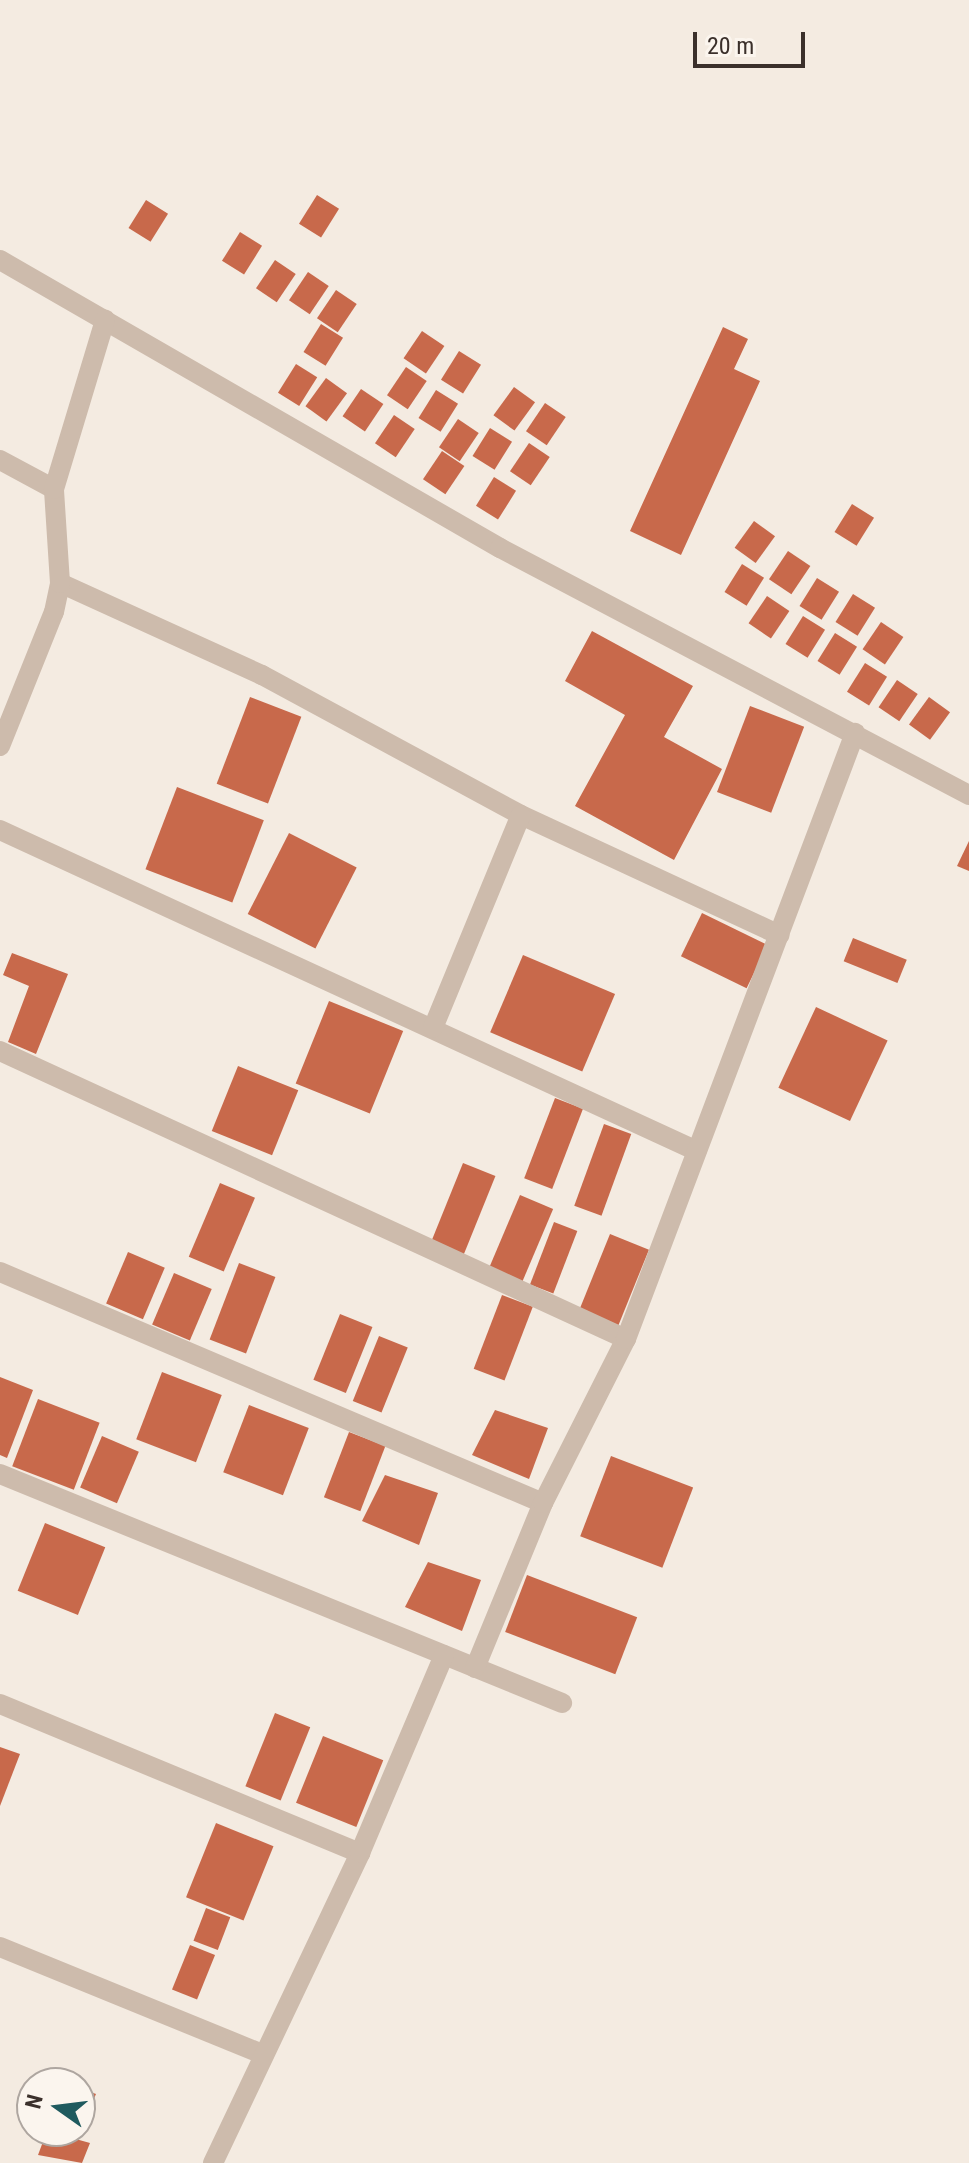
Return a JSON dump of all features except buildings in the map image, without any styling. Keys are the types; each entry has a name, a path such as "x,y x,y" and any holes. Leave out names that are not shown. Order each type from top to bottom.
{"street":[{"path":"0,260 500,548 969,795"},
{"path":"0,746 60,583 54,489 105,320"},
{"path":"0,460 54,489"},
{"path":"60,583 262,675 521,815 780,935"},
{"path":"475,1668 543,1503 626,1339 855,733"},
{"path":"433,1028 521,815"},
{"path":"0,830 697,1151"},
{"path":"0,1051 626,1339"},
{"path":"0,1272 543,1503"},
{"path":"0,1474 562,1703"},
{"path":"213,2163 360,1853 444,1655"},
{"path":"0,1704 360,1853"},
{"path":"0,1947 264,2055"}]}
